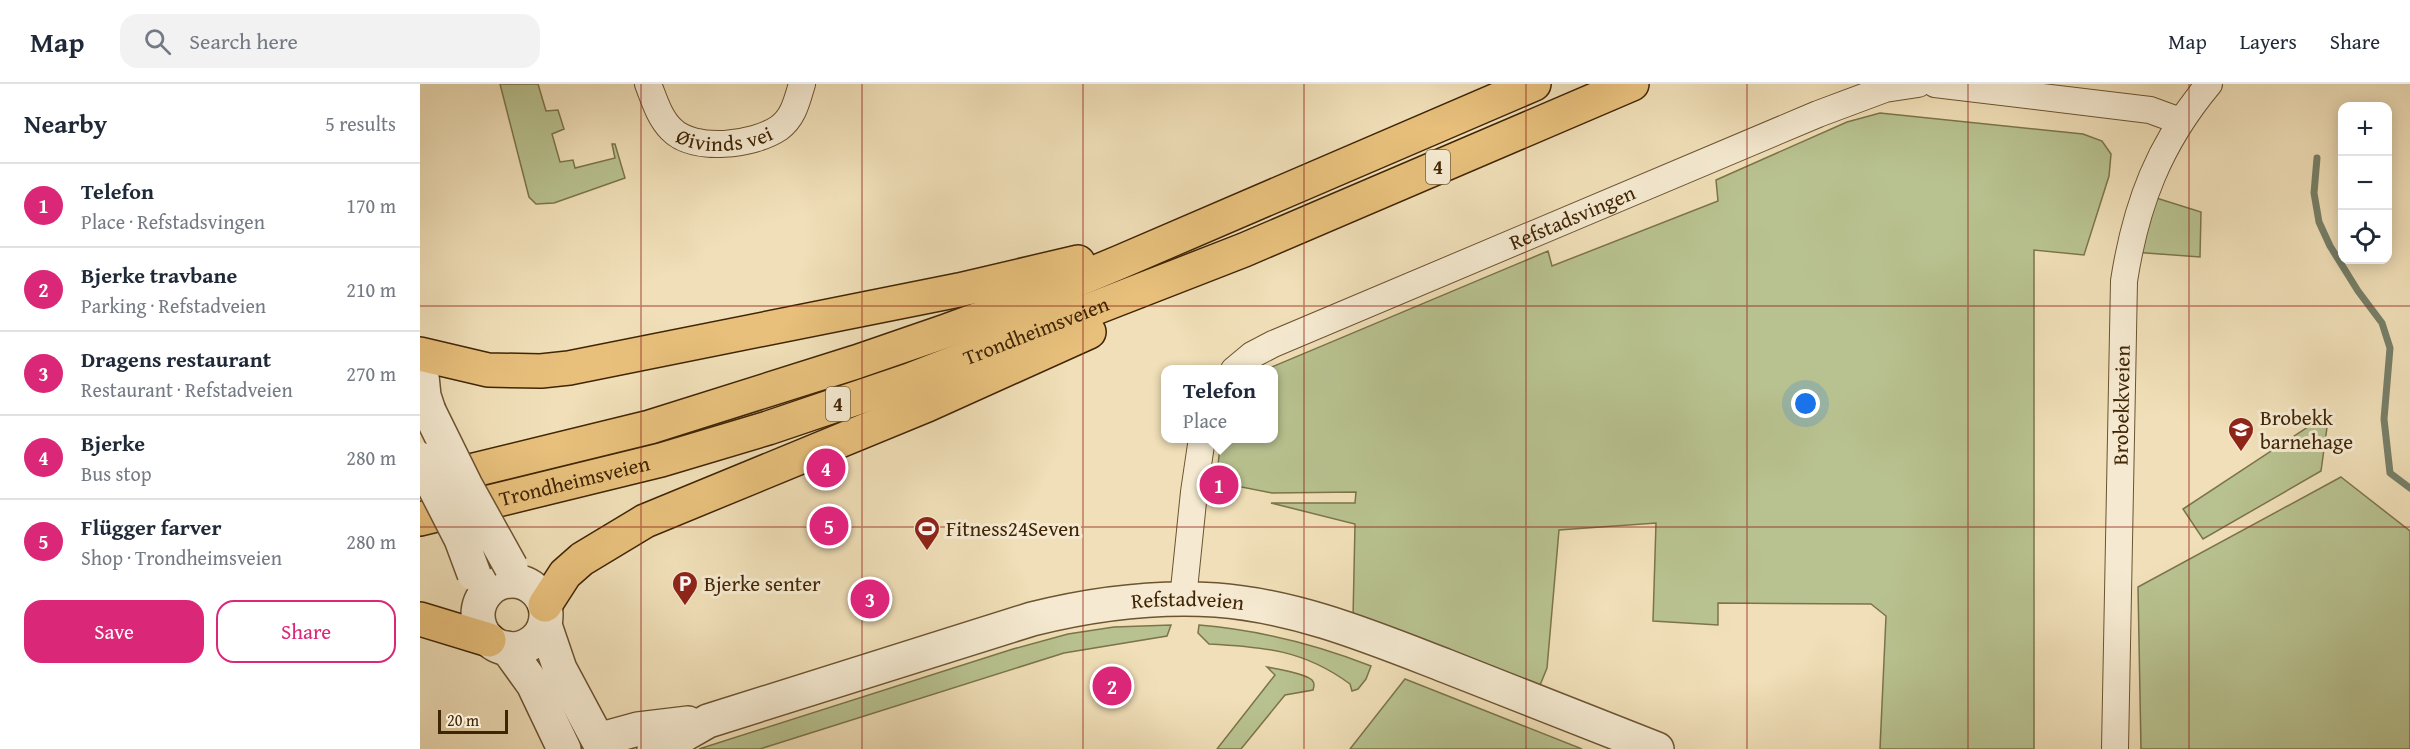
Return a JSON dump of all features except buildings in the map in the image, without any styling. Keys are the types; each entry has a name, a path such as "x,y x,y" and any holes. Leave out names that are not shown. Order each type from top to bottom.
{"highway":[{"name":"Trondheimsveien","path":"420,483 650,427 856,362 1017,305 1534,84"},
{"name":"Trondheimsveien","path":"420,519 661,460 768,428 910,380 1244,250 1632,84"},
{"name":"4","path":"422,378 488,370 541,371 596,364 792,322 959,290 1095,257 1206,224"},
{"path":"545,615 565,574 582,559 645,521 927,405 1038,356 1124,315 1244,250"},
{"path":"420,619 498,644"}],"street":[{"name":"Øivinds vei","path":"648,84 656,105 671,130 695,143 718,144 750,140 780,128 794,112 802,84"},
{"name":"Refstadsvingen","path":"1239,365 1273,344 1818,114 1885,89 1918,84"},
{"path":"1935,84 2150,110 2180,121"},
{"name":"Brobekkveien","path":"2115,749 2124,281 2137,216 2159,161 2180,121 2209,84"},
{"path":"422,378 471,496 516,574 536,590 545,615 534,641 526,646 498,644"},
{"path":"1183,599 1201,443"},
{"path":"420,459 460,539 478,587 478,617 484,633 498,644 533,684 564,749"},
{"path":"478,587 493,586 516,574"},
{"name":"Refstadveien","path":"545,615 560,669 596,746 622,733 656,726 708,721 1066,610 1119,602 1183,599 1216,600 1270,607 1346,627 1658,749"},
{"name":"Refstadveien","path":"654,749 666,745 708,721"}],"green space":[{"path":"500,84 538,84 546,111 558,110 564,129 552,134 560,162 573,160 575,168 615,158 612,144 615,144 625,178 554,203 536,204 529,197"},
{"path":"1880,113 2083,134 2102,141 2111,154 2109,176 2084,255 2034,250 2034,749 1880,749 1886,616 1871,604 1718,603 1718,625 1653,621 1656,523 1559,530 1547,668 1538,690 1353,618 1355,524 1271,503 1355,503 1356,492 1272,493 1216,482 1221,443 1278,443 1277,365 1548,251 1552,266 1718,201 1716,180 1847,122"},
{"path":"2150,196 2201,212 2200,257 2133,252"},
{"path":"2329,413 2321,471 2203,539 2183,509"},
{"path":"2341,477 2410,531 2410,749 2141,749 2138,587"},
{"path":"1171,625 1167,636 1064,653 760,749 699,749 1013,649 1068,634 1114,627"},
{"path":"1199,625 1243,630 1287,639 1371,666 1366,679 1358,689 1352,691 1350,684 1300,657 1266,649 1209,644 1198,633"},
{"path":"1267,667 1303,675 1314,683 1313,690 1285,695 1241,749 1217,749 1275,675"},
{"path":"1405,679 1582,749 1350,749"}],"waterway":[{"path":"2317,158 2314,193 2319,222 2330,246 2358,291 2382,323 2390,348 2384,419 2390,473 2410,488"}],"place":[{"name":"Brobekk barnehage","path":"2241,453"},
{"name":"Bjerke","path":"826,468"},
{"name":"Telefon","path":"1219,485"},
{"name":"Flügger farver","path":"829,526"},
{"name":"Fitness24Seven","path":"927,552"},
{"name":"Dragens restaurant","path":"870,599"},
{"name":"Bjerke senter","path":"685,607"},
{"name":"Bjerke travbane","path":"1112,686"}]}
